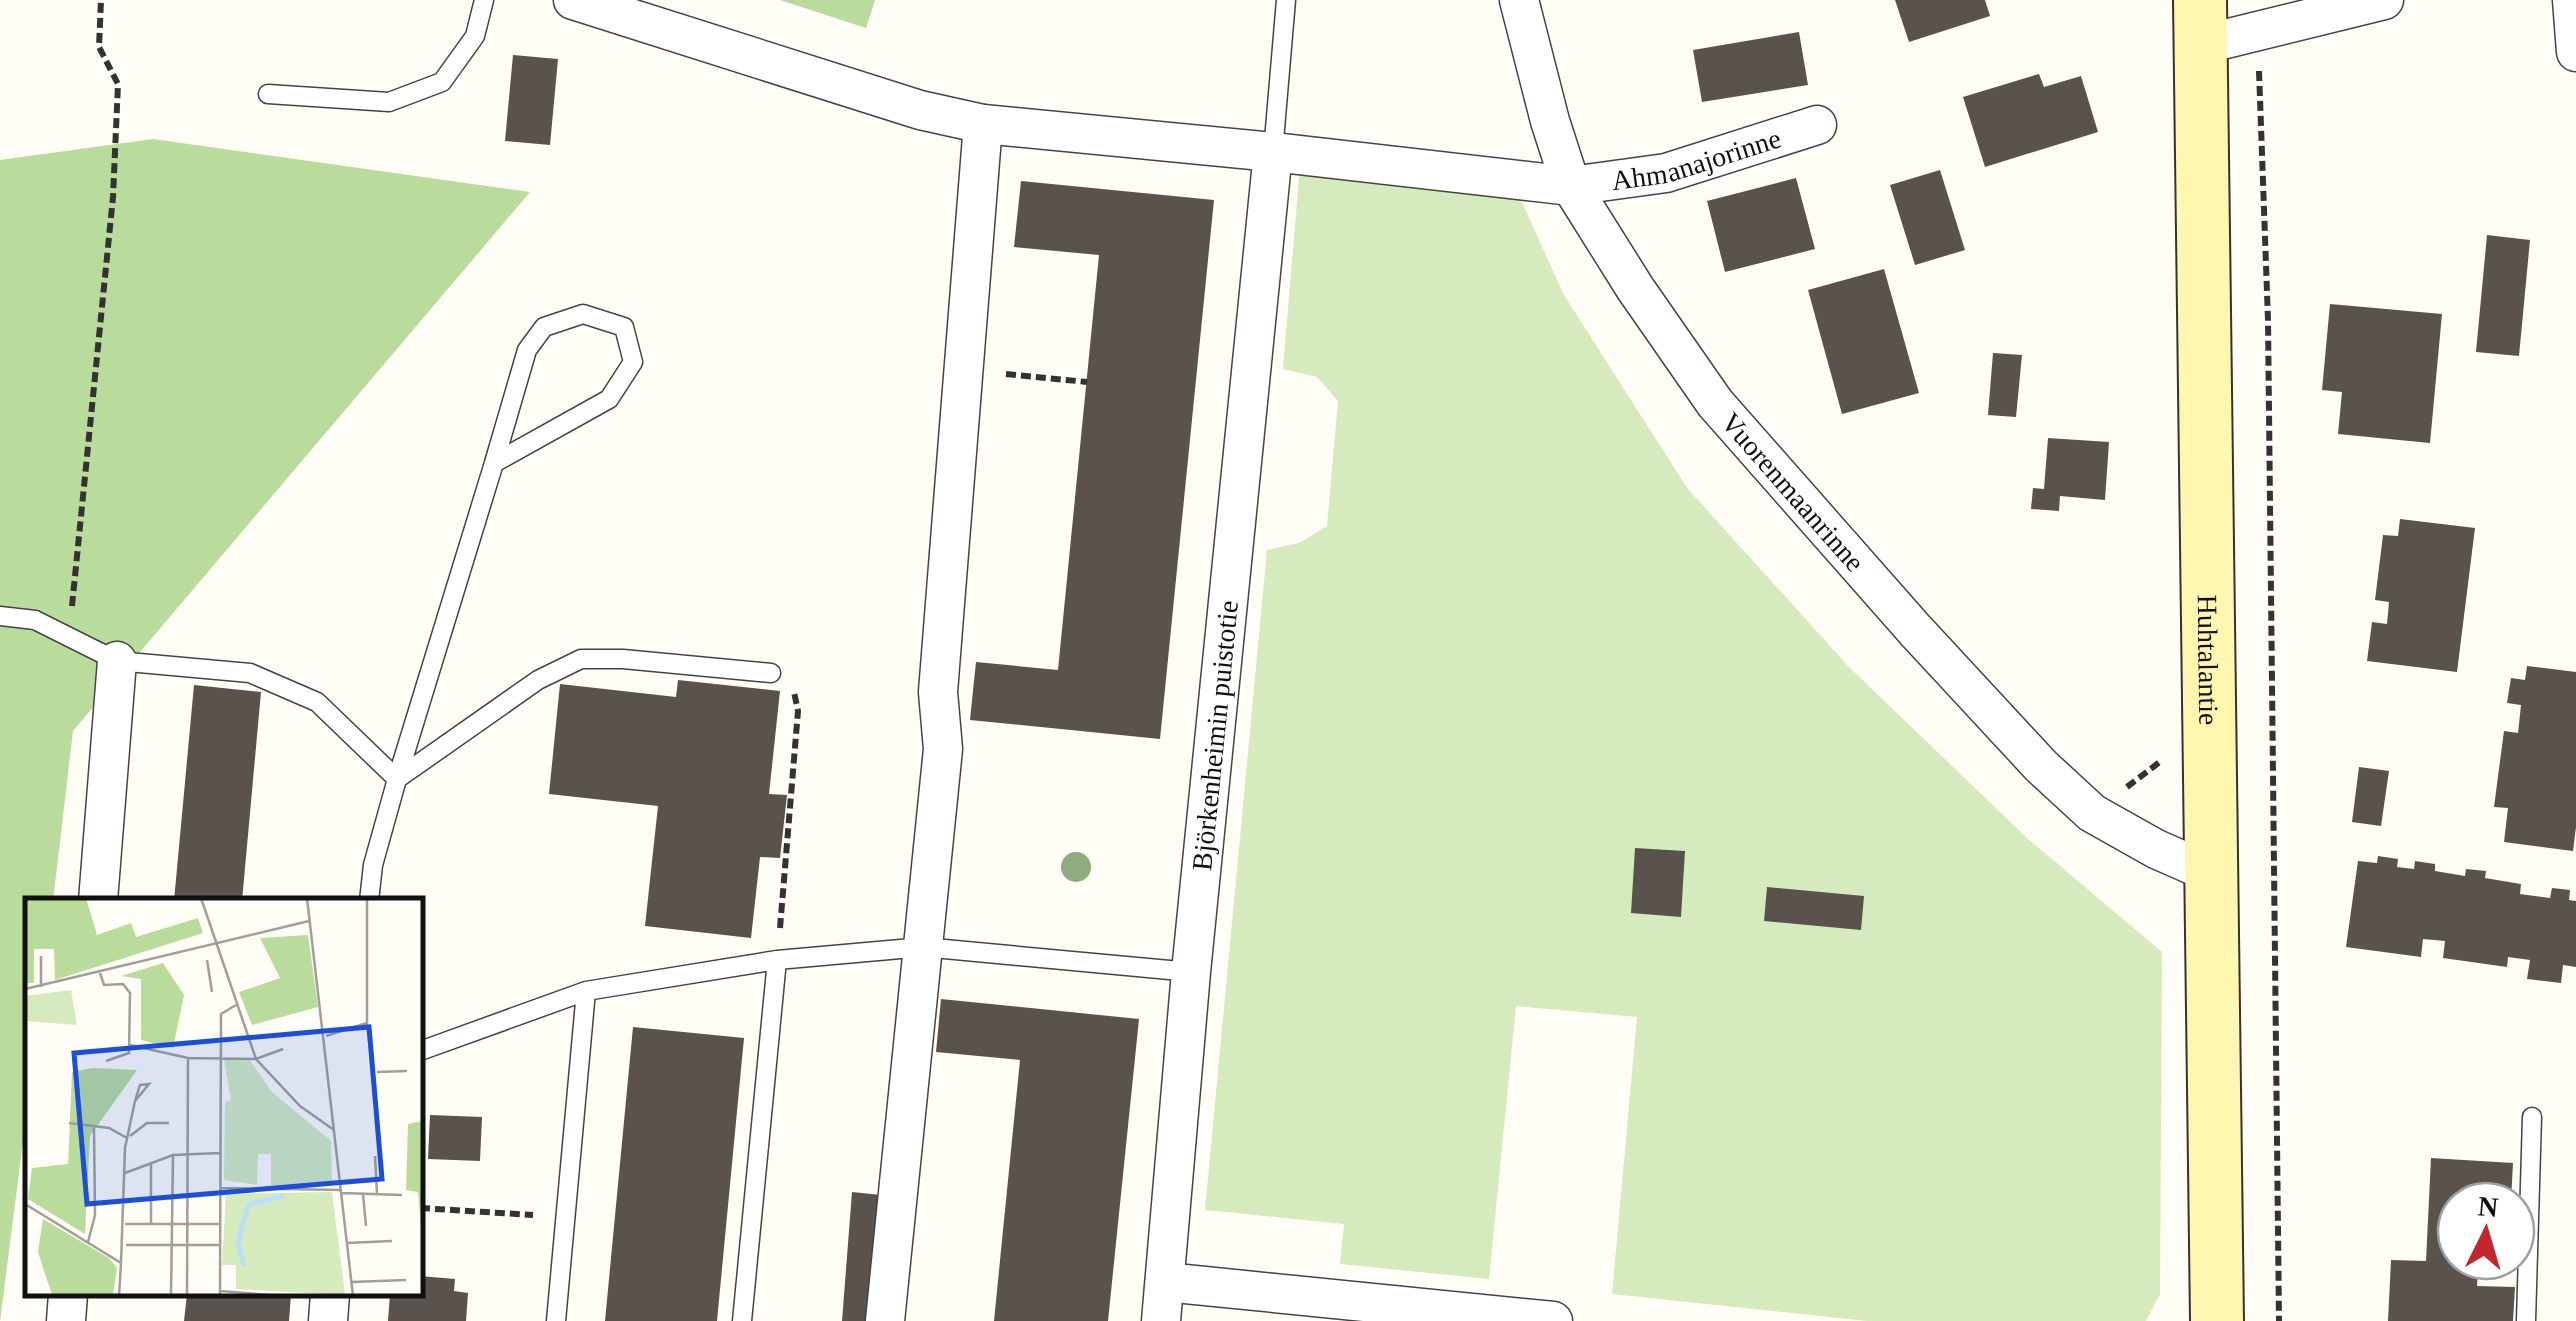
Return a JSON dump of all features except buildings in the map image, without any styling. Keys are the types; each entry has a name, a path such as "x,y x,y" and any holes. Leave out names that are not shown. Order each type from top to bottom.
{"main road":[{"name":"Huhtalantie","path":"2200,22 2216,1321"}],"street":[{"name":"Ahmanajorinne","path":"573,0 920,110 983,124 1571,186 1666,173 1817,125"},
{"name":"Vuorenmaanrinne","path":"1520,0 1550,121 1571,186 1635,288 1715,402 2041,766 2092,813 2213,874"},
{"path":"2200,22 2258,30 2384,0"},
{"path":"2572,0 2576,52"},
{"path":"885,1321 942,748 938,692 983,124"},
{"name":"Björkenheimin puistotie","path":"1161,1321 1191,972 1274,152"},
{"path":"98,898 117,661"},
{"path":"1164,1282 1553,1321"},
{"path":"66,1321 68,1296"},
{"path":"328,1321 330,1296"}],"lane":[{"path":"268,94 390,102 442,82 475,36 484,0"},
{"path":"1274,152 1286,0"},
{"path":"369,898 374,864 397,779 527,350 544,327 583,314 624,327 633,362 610,399 494,463"},
{"path":"0,616 35,620 117,661 250,673 317,702 397,779"},
{"path":"397,779 538,680 581,659 622,659 771,673"},
{"path":"422,1050 586,991 777,960 923,948 1191,972"},
{"path":"742,1321 777,960"},
{"path":"556,1321 586,991"},
{"path":"2526,1321 2532,1117"}],"path":[{"path":"69,637 112,196 118,84 98,47 101,0"},
{"path":"2258,30 2268,320 2279,1321"},
{"path":"965,370 1087,382"},
{"path":"771,673 788,677 798,711 777,960"},
{"path":"422,1208 566,1218"}],"green space":[{"path":"780,0 875,0 866,28"},
{"path":"153,139 530,192 73,731 53,898 25,898 25,1127 0,1321 0,160"},
{"path":"1300,166 1515,187 1564,295 1687,488 1849,667 2028,839 2162,952 2160,1294 2146,1321 1867,1321 1612,1294 1637,1017 1516,1006 1489,1279 1340,1264 1344,1224 1205,1210 1267,550 1299,543 1327,526 1338,401 1317,377 1283,369"}]}
